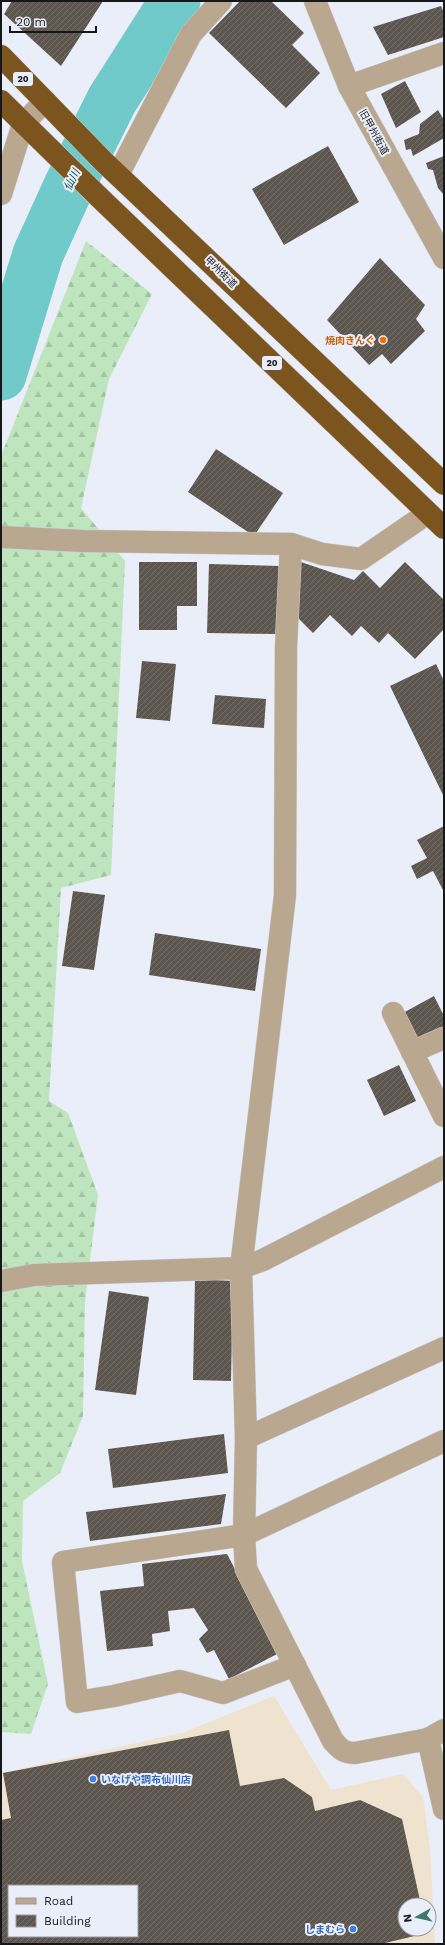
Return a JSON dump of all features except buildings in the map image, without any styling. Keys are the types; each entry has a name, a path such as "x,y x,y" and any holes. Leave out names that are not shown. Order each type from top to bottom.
{"highway":[{"name":"甲州街道","path":"1,56 111,168 444,484"},
{"name":"20","path":"1,101 23,124 444,528"}],"street":[{"path":"111,168 191,34 221,1"},
{"name":"旧甲州街道","path":"314,1 349,86 444,258"},
{"path":"349,86 444,53"},
{"path":"1,194 23,124 50,106"},
{"path":"1,537 61,541 291,544 322,554 360,559 428,513"},
{"path":"291,544 286,654 285,895 241,1268 246,1438 244,1535 246,1570 333,1741 346,1753 355,1753 436,1734 444,1809"},
{"path":"393,1013 444,1116"},
{"path":"412,1052 444,1038"},
{"path":"1,1281 34,1275 241,1268 263,1260 444,1167"},
{"path":"246,1438 444,1348"},
{"path":"295,1665 223,1693 180,1681 114,1696 77,1702 63,1562 244,1535 444,1441"}],"shaded area":[{"path":"274,1696 331,1790 403,1774 423,1797 430,1848 433,1897 397,1897 397,1937 435,1937 435,1944 1,1944 1,1773 182,1733"}],"green space":[{"path":"86,241 152,294 109,379 81,508 125,561 111,875 61,888 49,1101 68,1113 98,1195 85,1302 83,1416 60,1473 23,1501 22,1561 48,1684 31,1734 1,1732 1,456"}],"waterway":[{"name":"仙川","path":"1,375 38,254 69,186 112,100 175,1"}],"place":[{"name":"焼肉きんぐ","path":"383,340"},
{"name":"いなげや調布仙川店","path":"93,1779"},
{"name":"しまむら","path":"353,1929"}]}
